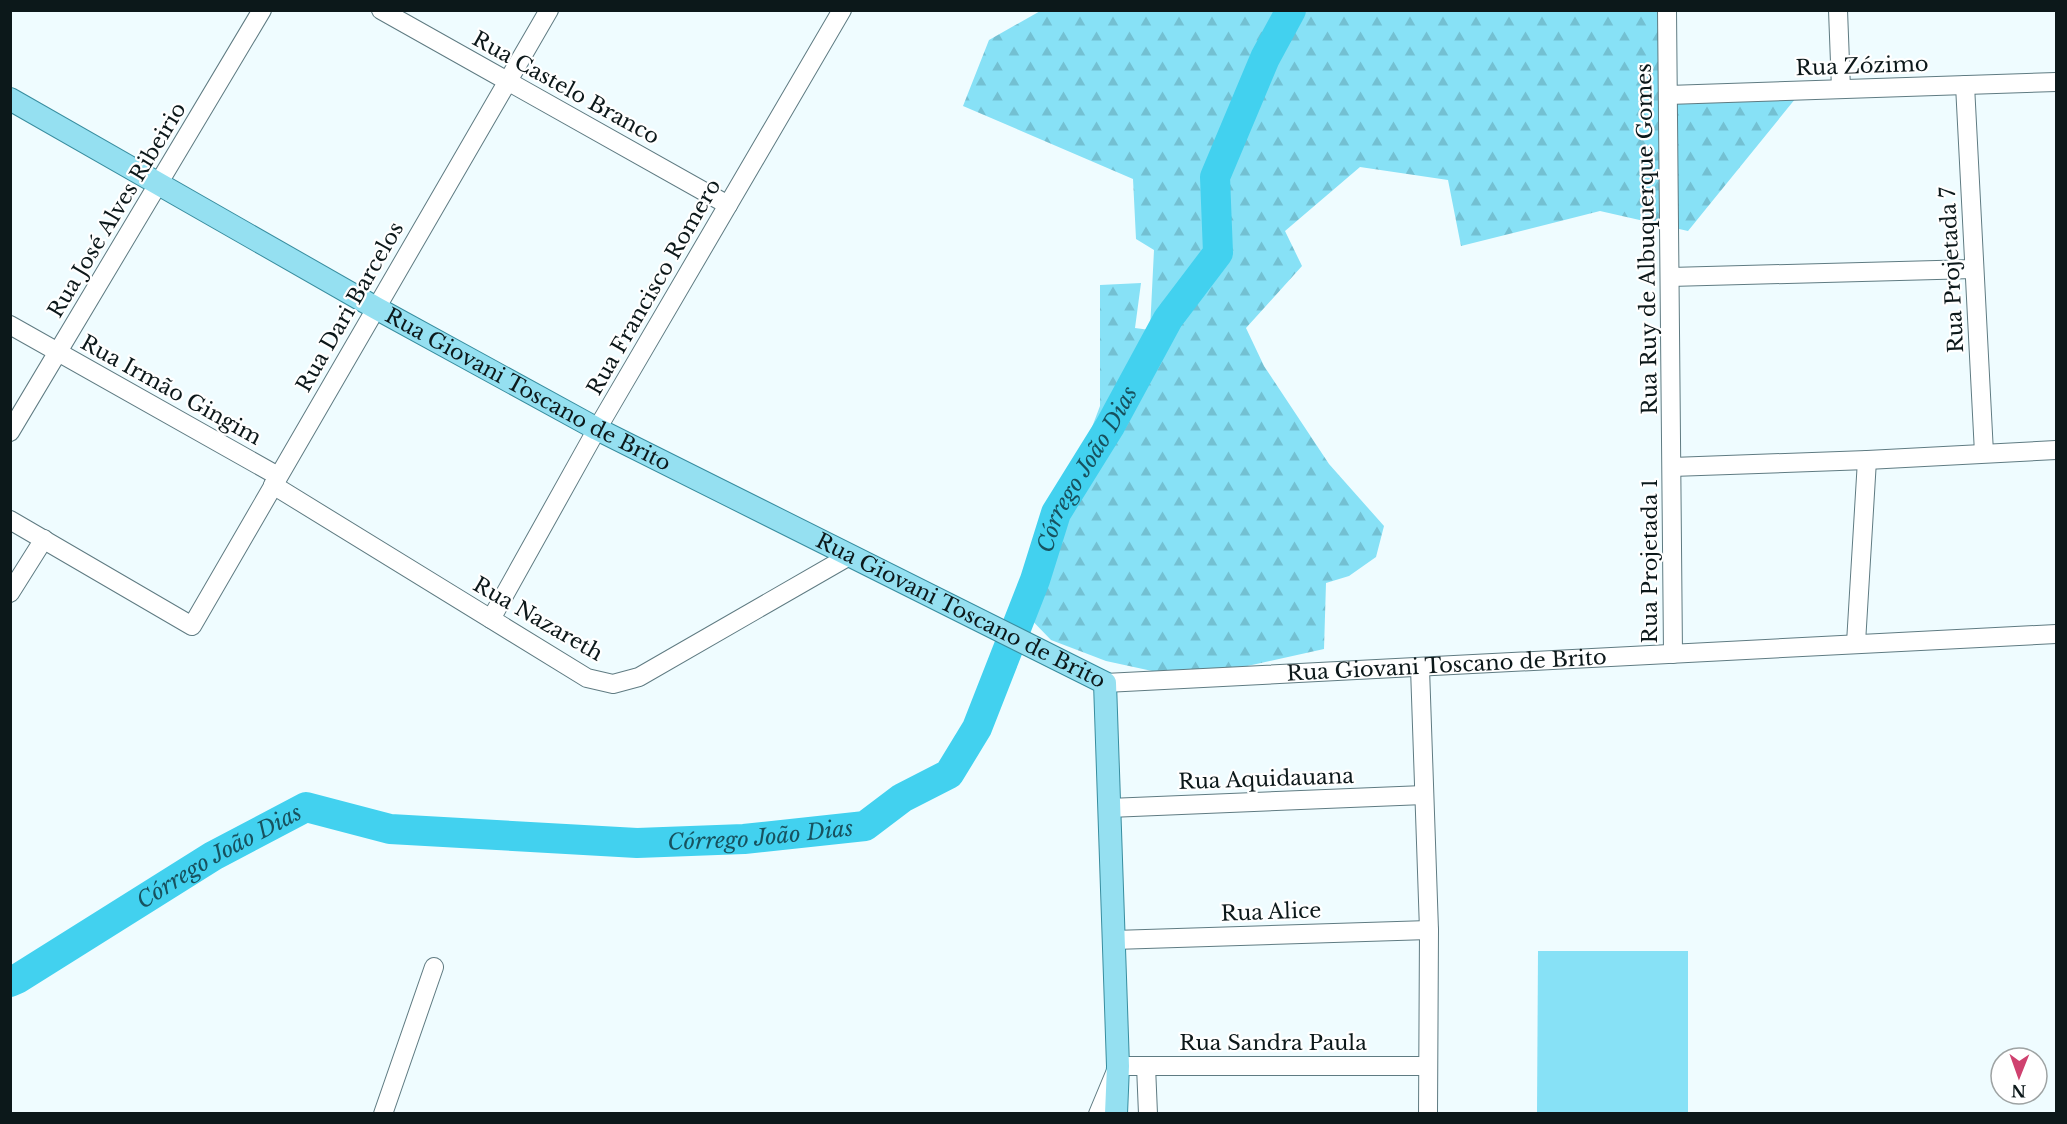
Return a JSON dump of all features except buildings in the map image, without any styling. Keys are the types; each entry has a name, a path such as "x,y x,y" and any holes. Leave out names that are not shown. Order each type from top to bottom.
{"main road":[{"name":"Rua Giovani Toscano de Brito","path":"10,99 375,308 597,429 1105,683"},
{"path":"1105,683 1118,1066 1116,1113"}],"street":[{"name":"Rua José Alves Ribeirio","path":"10,432 261,10"},
{"name":"Rua Castelo Branco","path":"381,10 728,205"},
{"name":"Rua Dari Barcelos","path":"44,539 192,626 549,10"},
{"name":"Rua Francisco Romero","path":"491,619 597,429 842,10"},
{"name":"Rua Ruy de Albuquerque Gomes","path":"1668,10 1672,466"},
{"path":"1838,10 1841,89"},
{"name":"Rua Zózimo","path":"1668,95 2056,82"},
{"name":"Rua Projetada 7","path":"1965,84 1984,453"},
{"path":"1670,277 1974,269"},
{"name":"Rua Irmão Gingim","path":"10,325 275,480"},
{"path":"1672,466 1867,460 2056,450"},
{"path":"1856,643 1867,460"},
{"name":"Rua Projetada 1","path":"1672,466 1673,654"},
{"name":"Rua Nazareth","path":"275,480 587,678 613,684 639,677 850,555"},
{"path":"10,520 44,539 10,593"},
{"name":"Rua Giovani Toscano de Brito","path":"1105,683 2056,634"},
{"path":"1420,668 1430,930 1428,1113"},
{"name":"Rua Aquidauana","path":"1110,808 1424,795"},
{"name":"Rua Alice","path":"1114,939 1430,930"},
{"path":"383,1113 434,966"},
{"path":"1098,1113 1118,1066"},
{"name":"Rua Sandra Paula","path":"1118,1066 1428,1066"},
{"path":"1146,1066 1148,1113"}],"green space":[{"path":"1042,10 1667,11 1669,95 1800,93 1688,231 1600,211 1461,246 1448,180 1360,167 1285,231 1302,266 1246,328 1264,366 1329,464 1384,526 1376,557 1349,576 1326,583 1324,649 1189,679 1106,661 1051,640 1021,609 1024,581 1039,534 1080,459 1100,406 1100,285 1141,283 1135,328 1150,330 1154,250 1136,239 1133,179 963,106 989,40"},
{"path":"1538,951 1688,951 1688,1113 1537,1113"}],"waterway":[{"name":"Córrego João Dias","path":"10,982 213,856 306,807 390,829 637,843 744,839 865,826 902,798 949,774 977,728 1035,580 1056,513 1110,426 1168,319 1218,253 1215,177 1265,58 1291,10"}]}
